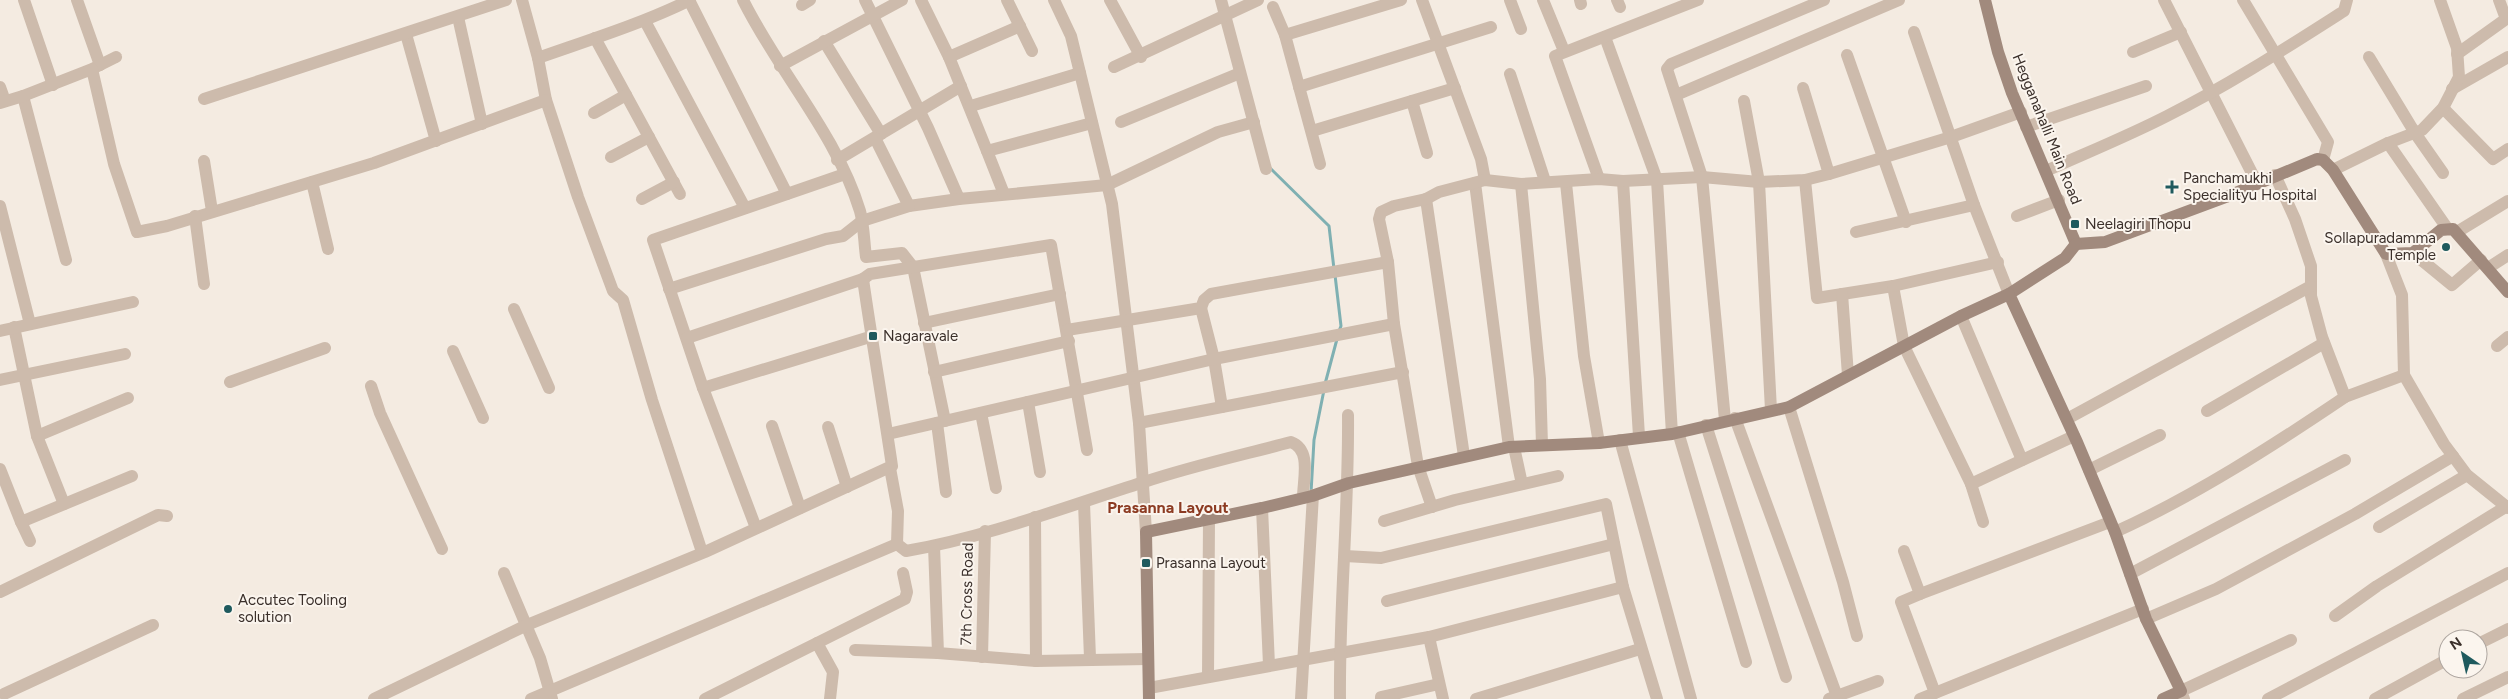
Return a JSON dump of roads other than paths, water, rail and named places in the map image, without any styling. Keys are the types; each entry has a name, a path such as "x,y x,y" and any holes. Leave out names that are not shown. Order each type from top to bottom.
{"street":[{"path":"24,0 53,85"},
{"path":"77,0 96,67 114,164 138,232 167,226 374,163 546,100"},
{"path":"204,99 506,0"},
{"path":"522,0 538,58 546,100 612,291 623,300 652,400 702,552"},
{"path":"742,0 759,33 812,113 845,174 862,221 866,257 902,253 913,267 934,372 941,422 946,492"},
{"path":"865,0 959,199"},
{"path":"780,66 902,0"},
{"path":"921,0 950,57 1004,194"},
{"path":"1007,0 1032,51"},
{"path":"1054,0 1071,36 1112,204 1139,422 1144,482 1149,694 1208,677 1429,637 1623,587"},
{"path":"1110,0 1141,57"},
{"path":"1221,0 1227,15 1240,73 1266,169"},
{"path":"1114,67 1141,57 1258,0"},
{"path":"1285,35 1401,0"},
{"path":"1422,0 1481,159 1480,181 1511,447 1522,484"},
{"path":"1510,0 1520,29"},
{"path":"1543,0 1564,51"},
{"path":"1599,179 1555,56 1698,0"},
{"path":"1824,0 1671,64 1667,69 1702,177 1730,419 1834,698 1878,681"},
{"path":"1676,95 1898,0"},
{"name":"Hegganahalli Main Road","path":"1985,0 1998,52 2026,127 2059,200 2076,244"},
{"path":"2164,0 2257,184"},
{"path":"2245,0 2328,142 2323,160"},
{"path":"2046,171 2166,117 2212,93 2344,11 2347,0"},
{"path":"2333,170 2388,143 2422,130 2443,108 2459,77 2457,54 2440,0"},
{"path":"2457,54 2507,19 2499,0"},
{"path":"538,58 645,21 683,2 787,194"},
{"path":"1273,7 1285,35 1320,164"},
{"path":"458,17 482,124"},
{"path":"645,21 745,208"},
{"path":"950,57 1020,26"},
{"path":"1299,87 1491,26"},
{"path":"1914,32 1974,205 2009,294 2089,470 2113,527 2145,614 2182,695"},
{"path":"2133,52 2181,32"},
{"path":"406,34 436,141"},
{"path":"1605,37 1657,180 1675,433 1746,662"},
{"path":"595,38 680,194"},
{"path":"824,41 878,136 908,206"},
{"path":"1847,55 1906,222"},
{"path":"0,87 2,102 53,85 116,57"},
{"path":"2369,57 2415,133 2443,173"},
{"path":"2452,90 2508,57"},
{"path":"970,106 1080,73"},
{"path":"1121,122 1240,73"},
{"path":"1510,74 1545,181"},
{"path":"837,160 962,86"},
{"path":"2026,127 2146,86"},
{"path":"1312,131 1455,88"},
{"path":"1802,88 1829,174"},
{"path":"594,113 626,95"},
{"path":"23,96 66,260"},
{"path":"1412,101 1426,153"},
{"path":"1744,101 1759,182 1771,410"},
{"path":"2443,108 2492,159 2508,149"},
{"path":"1432,507 1418,466 1394,324 1388,262 1379,219 1381,212 1394,206 1426,199 1439,192 1480,181 1521,184 1545,181 1566,183 1599,179 1623,181 1702,177 1759,182 1805,180 1884,158 2022,112"},
{"path":"669,289 826,239 843,236 862,221 908,206 1004,194 1107,185 1218,132 1254,122"},
{"path":"987,150 1092,123"},
{"path":"611,157 649,137"},
{"path":"2388,143 2452,230 2485,264 2508,292"},
{"path":"1146,532 1262,508 1308,497 1349,483 1464,456 1511,447 1599,443 1639,436 1675,433 1789,407 1961,316 2009,294 2065,258 2076,244 2105,242 2257,184 2313,160 2323,160 2333,170 2386,254 2402,295 2404,375 2453,456 2467,475 2507,507 2378,586 2335,616"},
{"path":"204,161 212,211"},
{"path":"756,528 703,388 653,240 845,174"},
{"path":"2275,175 2295,218 2311,266 2311,296 2324,343 2345,397"},
{"path":"1805,180 1817,298 1893,286 1998,262"},
{"path":"1623,181 1639,436"},
{"path":"312,182 328,249"},
{"path":"642,199 674,182"},
{"path":"1566,183 1584,356 1599,443"},
{"path":"1521,184 1540,378 1542,445"},
{"path":"1426,199 1464,456"},
{"path":"2017,216 2059,200"},
{"path":"2386,254 2413,253 2441,230 2452,230 2508,201"},
{"path":"1856,232 1974,205"},
{"path":"0,206 30,324"},
{"path":"196,216 204,284"},
{"path":"687,338 863,280 870,274 1051,245 1078,390 1087,450"},
{"path":"2413,253 2452,285 2485,264 2508,256"},
{"path":"1222,407 1214,359 1202,308 1204,300 1211,294 1388,262"},
{"path":"863,280 873,336 877,380 888,434 892,466 890,468 898,512 897,544"},
{"path":"1893,286 1904,346 1971,484 1983,522"},
{"path":"2066,419 2311,286"},
{"path":"924,323 1060,294"},
{"path":"1842,294 1848,375"},
{"path":"0,331 133,302"},
{"path":"934,372 1126,319 1202,308"},
{"path":"514,309 549,388"},
{"path":"1961,316 2022,460"},
{"path":"888,434 1214,359 1394,324"},
{"path":"14,327 37,436 64,504"},
{"path":"703,388 873,336"},
{"path":"2497,346 2508,337"},
{"path":"2207,411 2324,343"},
{"path":"230,382 326,348"},
{"path":"453,351 483,418"},
{"path":"0,380 125,354"},
{"path":"1139,422 1402,372"},
{"path":"1944,694 1902,602 1920,594 2113,527 2142,520 2275,444 2345,397 2404,375"},
{"path":"371,386 380,413 442,549"},
{"path":"37,436 128,398"},
{"path":"1028,402 1040,472"},
{"path":"1789,407 1843,582 1857,636"},
{"path":"981,413 996,488"},
{"path":"1340,699 1340,653 1349,483 1348,415"},
{"path":"1706,425 1786,677"},
{"path":"772,426 800,508"},
{"path":"828,427 847,487"},
{"path":"2089,470 2160,435"},
{"path":"1971,484 2074,436"},
{"path":"1620,440 1691,699"},
{"path":"897,544 906,551 934,546 1084,503 1144,482 1291,442 1300,445 1304,453 1308,497 1300,661 1301,699"},
{"path":"1920,699 1944,694 2145,614 2216,589 2355,514 2453,456"},
{"path":"2130,574 2345,460"},
{"path":"374,699 526,625 702,552 890,468"},
{"path":"0,469 30,541"},
{"path":"2379,527 2467,475"},
{"path":"21,522 132,476"},
{"path":"1384,521 1432,507 1558,476"},
{"path":"1084,503 1090,658"},
{"path":"1345,556 1381,558 1606,504 1623,587 1656,699"},
{"path":"1262,508 1269,665"},
{"path":"0,592 158,516 168,516"},
{"path":"1035,517 1036,661"},
{"path":"1208,677 1209,519"},
{"name":"7th Cross Road","path":"982,657 984,531"},
{"path":"531,699 551,695 897,544"},
{"path":"1387,601 1614,544"},
{"path":"934,546 938,653"},
{"path":"1904,551 1920,594"},
{"path":"705,699 905,599 907,592 903,573"},
{"path":"2268,699 2508,573"},
{"path":"504,574 540,658 551,695"},
{"path":"3,692 153,625"},
{"path":"2488,639 2508,629"},
{"path":"1429,637 1443,699"},
{"path":"2163,699 2182,695 2291,640"},
{"path":"818,643 833,672 830,699"},
{"path":"1476,699 1640,649"},
{"path":"855,650 938,653 1036,661 1090,658 1147,659"},
{"path":"2375,699 2438,664"},
{"path":"2463,699 2508,677"},
{"path":"1381,699 1381,697 1439,684"}],"waterway":[{"path":"1270,168 1329,226 1334,269"},
{"path":"1335,275 1341,326 1339,331"},
{"path":"1325,384 1337,339"},
{"path":"1311,493 1314,440 1324,390"}],"place":[{"name":"Panchamukhi Specialityu Hospital","path":"2172,187"},
{"name":"Neelagiri Thopu","path":"2075,224"},
{"name":"Sollapuradamma Temple","path":"2446,247"},
{"name":"Nagaravale","path":"873,336"},
{"name":"Prasanna Layout","path":"1146,563"},
{"name":"Accutec Tooling solution","path":"228,609"}],"district":[{"name":"Prasanna Layout","path":"1168,507"}]}
